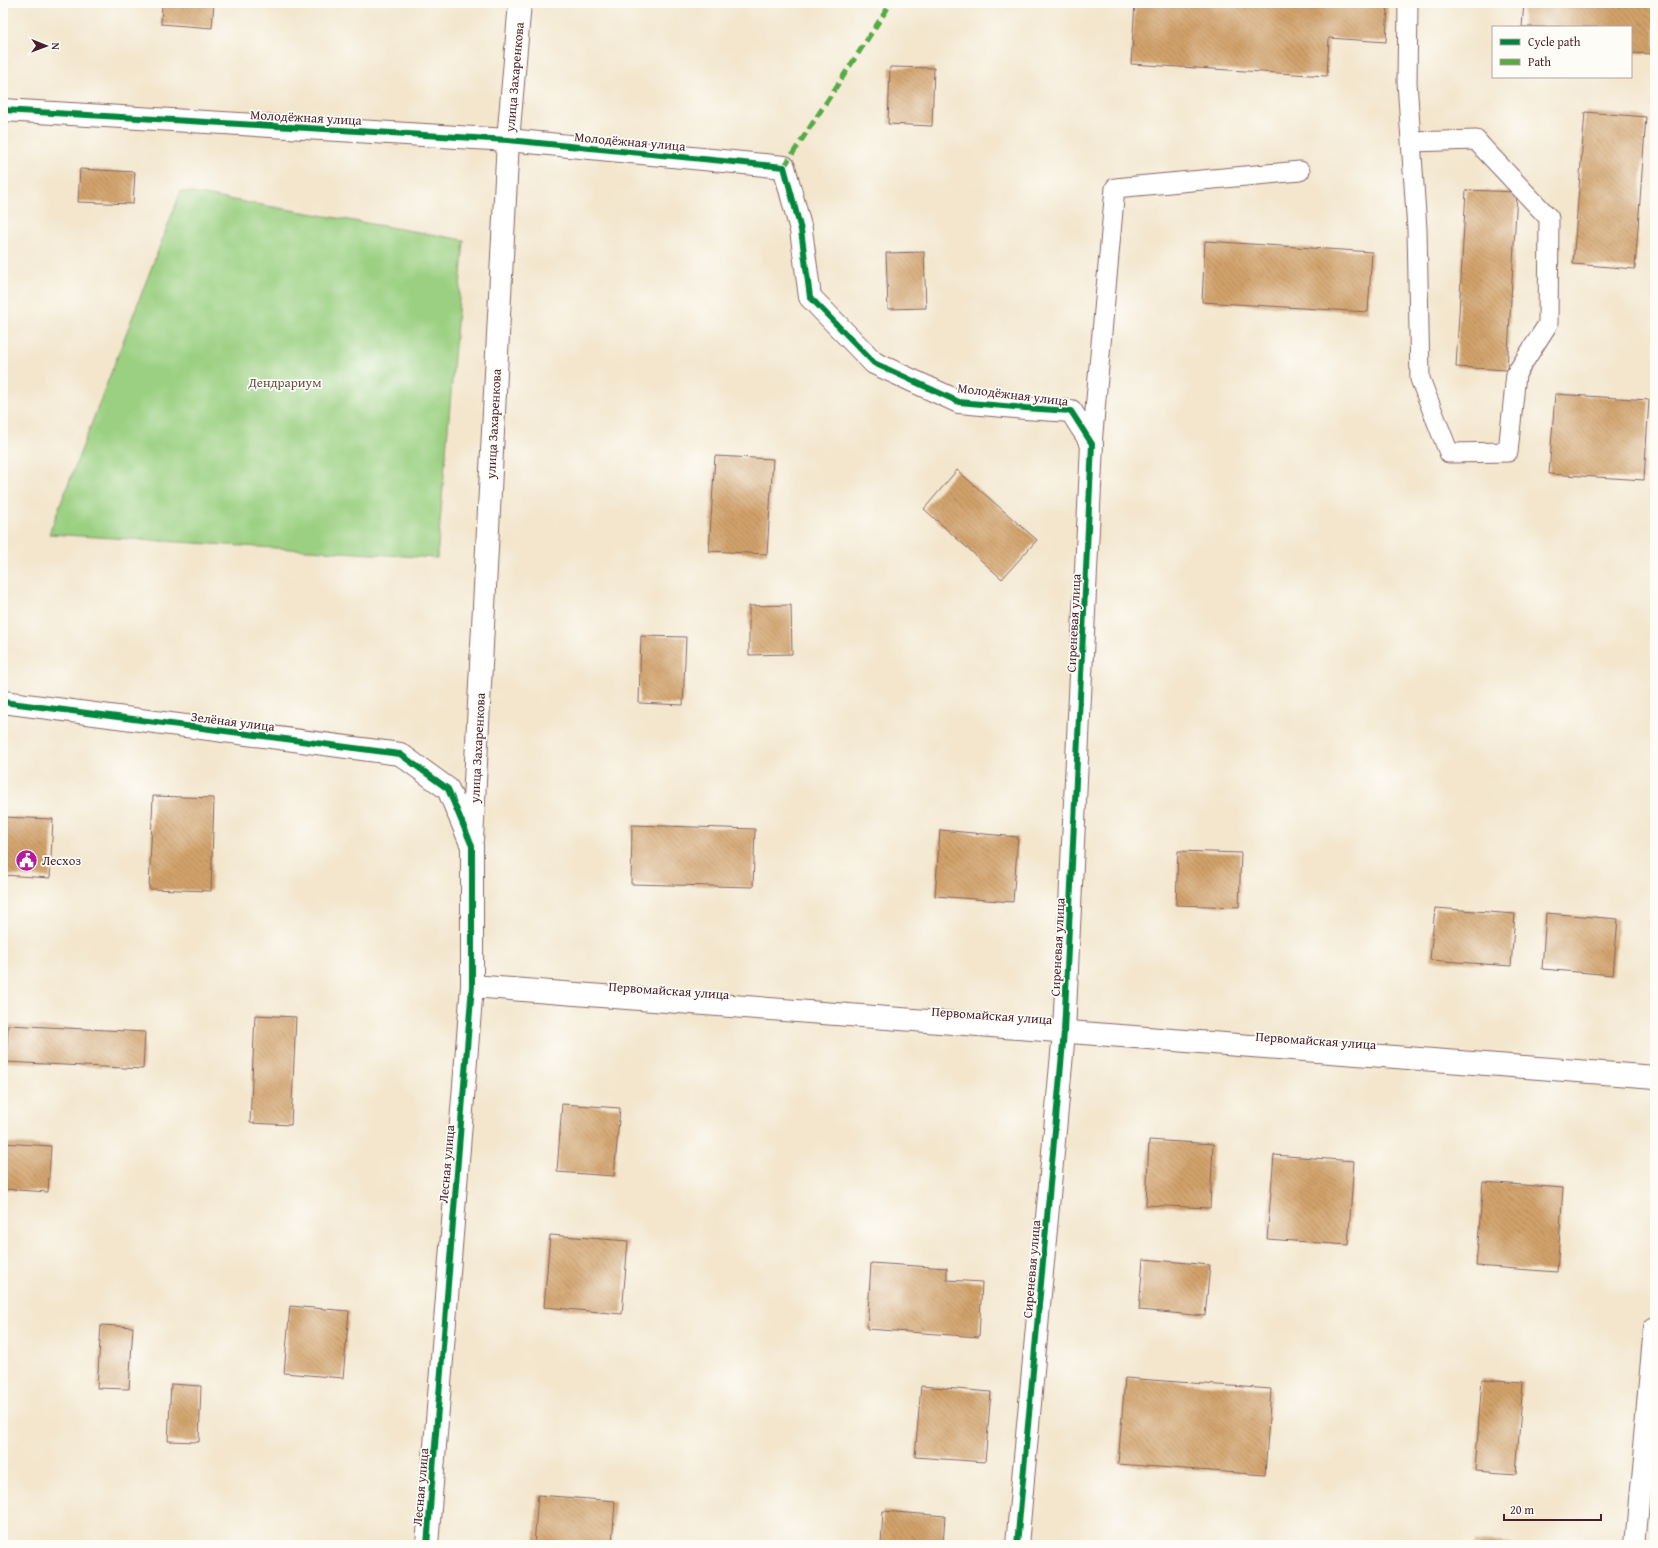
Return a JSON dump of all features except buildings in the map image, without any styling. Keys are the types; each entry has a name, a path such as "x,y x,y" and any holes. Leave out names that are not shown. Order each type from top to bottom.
{"street":[{"name":"улица Захаренкова","path":"472,846 508,140 520,3"},
{"name":"Молодёжная улица","path":"3,110 508,140 784,167 801,230 810,297 874,363 959,402 1025,408 1071,410 1092,444"},
{"name":"Сиреневая улица","path":"1017,1545 1064,1032 1092,444"},
{"name":"Зелёная улица","path":"3,702 400,754 448,789"},
{"name":"Лесная улица","path":"427,1545 472,986 472,846 448,789"},
{"name":"Первомайская улица","path":"472,986 1655,1077"},
{"path":"1635,1545 1655,1328"}],"lane":[{"path":"1408,3 1407,82 1411,142 1417,229 1420,379 1449,453 1508,452 1516,374 1548,324 1548,218 1476,140 1411,142"},
{"path":"1092,444 1115,188 1300,171"}],"green space":[{"name":"Дендрариум","path":"181,191 464,240 437,558 49,534"}],"marked path":[{"path":"784,167 891,3"}],"cycle path":[{"path":"3,110 508,140 784,167 801,230 810,297 874,363 959,402 1071,411 1092,444 1064,1032 1017,1545"},
{"path":"3,702 400,754 448,789 472,846 472,986 427,1545"}],"place":[{"name":"Лесхоз","path":"26,860"}]}
